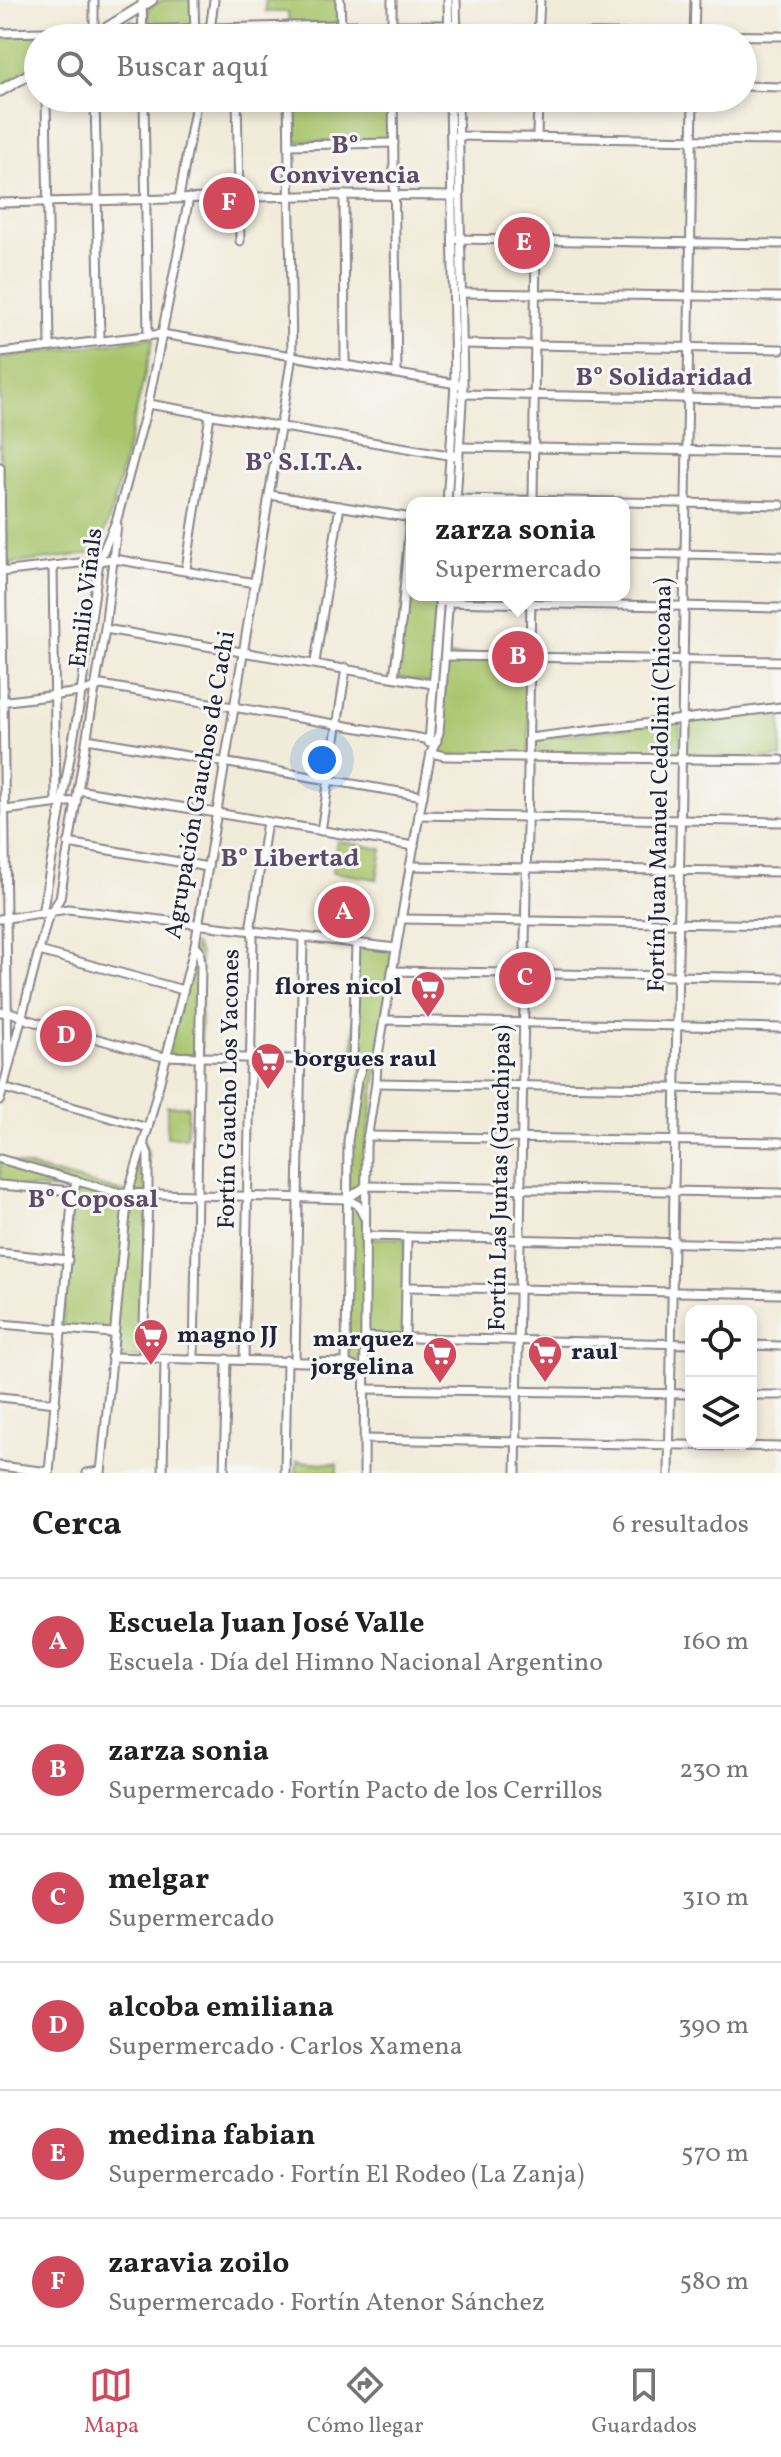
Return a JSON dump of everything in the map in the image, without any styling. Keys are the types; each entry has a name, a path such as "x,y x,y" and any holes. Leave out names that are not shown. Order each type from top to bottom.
{"main road":[{"path":"111,24 142,3 152,0"},
{"path":"0,91 24,77"}],"street":[{"path":"94,0 95,24"},
{"path":"194,0 195,24"},
{"path":"211,24 214,0"},
{"path":"340,0 341,24"},
{"path":"392,0 392,24"},
{"path":"448,0 452,24"},
{"path":"454,24 456,0"},
{"path":"539,24 540,0"},
{"path":"694,24 695,0"},
{"path":"142,3 143,24"},
{"path":"0,33 24,34"},
{"path":"757,36 781,36"},
{"path":"757,86 781,87"},
{"path":"46,112 50,347"},
{"path":"95,112 100,340"},
{"path":"144,112 148,334"},
{"path":"179,198 195,112"},
{"path":"237,112 240,241"},
{"name":"Agrupación Gauchos de Cachi","path":"100,1472 128,1193 144,1143 195,945 292,356 288,112"},
{"path":"393,112 397,374"},
{"path":"451,112 459,384 457,497"},
{"path":"454,136 457,112"},
{"path":"537,137 538,112"},
{"name":"Fortín Juan Manuel Cedolini (Chicoana)","path":"669,1473 693,112"},
{"path":"454,136 781,141"},
{"path":"289,145 394,143"},
{"path":"0,203 394,194 455,196"},
{"path":"344,195 345,364"},
{"path":"117,519 148,404 189,198"},
{"path":"456,239 781,244"},
{"path":"456,239 461,293 459,384"},
{"path":"533,497 536,240"},
{"path":"461,293 781,297"},
{"path":"0,353 162,334 459,384"},
{"path":"462,344 781,349"},
{"path":"459,394 781,400"},
{"path":"447,497 459,394"},
{"path":"148,404 450,455 460,451 534,448 781,452"},
{"path":"186,569 210,415"},
{"path":"0,467 5,810 4,1012 8,1069 0,1100"},
{"path":"270,495 406,517"},
{"path":"630,503 781,505"},
{"path":"315,662 340,506"},
{"name":"Emilio Viñals","path":"8,1069 47,920 60,898 104,633 117,519"},
{"name":"Emilio Viñals","path":"42,914 58,803 81,692 99,561 117,519"},
{"path":"630,553 781,556"},
{"path":"1,572 114,559 255,583"},
{"path":"53,566 58,803"},
{"path":"98,571 110,587"},
{"path":"394,677 406,572"},
{"path":"433,741 439,601"},
{"path":"364,1473 368,1136 377,1061 433,741 449,601"},
{"name":"Fortín Las Juntas (Guachipas)","path":"516,1473 530,601"},
{"path":"569,601 781,608"},
{"path":"89,635 104,633 315,662 433,684"},
{"path":"445,656 781,661"},
{"path":"321,831 346,668"},
{"path":"2,702 81,692 96,685 433,741"},
{"path":"529,738 781,707"},
{"path":"87,739 423,796"},
{"path":"431,753 445,756 781,760"},
{"path":"78,790 414,846"},
{"path":"5,810 76,801"},
{"path":"419,815 781,822"},
{"name":"Fortín Gaucho Los Yacones","path":"244,1359 252,931 267,822"},
{"path":"68,843 208,867"},
{"path":"410,866 781,872"},
{"path":"3,918 68,909 396,948"},
{"path":"401,919 781,925"},
{"path":"285,1473 299,1197 303,937"},
{"path":"353,1060 356,943"},
{"path":"194,1358 201,1057 201,964 199,949 195,945"},
{"path":"39,951 183,990"},
{"path":"392,971 781,978"},
{"path":"4,1012 167,1057 377,1061"},
{"path":"384,1020 781,1028"},
{"path":"350,1363 348,1136 357,1081 364,1061"},
{"path":"376,1083 781,1090"},
{"path":"3,1088 148,1128"},
{"path":"368,1136 781,1142"},
{"path":"143,1358 148,1193 148,1154 144,1143"},
{"path":"0,1159 128,1193 347,1199 358,1205 365,1219"},
{"path":"0,1466 49,1472 73,1191 77,1181"},
{"path":"0,1185 73,1191"},
{"path":"347,1199 366,1186 781,1193"},
{"path":"365,1236 781,1245"},
{"path":"405,1338 407,1237"},
{"path":"0,1253 68,1260"},
{"path":"406,1287 781,1294"},
{"path":"0,1324 112,1333"},
{"path":"365,1337 685,1344"},
{"path":"757,1345 781,1346"},
{"path":"350,1363 365,1350"},
{"path":"111,1357 350,1363 365,1372"},
{"path":"163,1473 165,1358"},
{"path":"224,1473 227,1359"},
{"path":"365,1389 685,1394"},
{"path":"757,1395 781,1395"},
{"path":"0,1397 56,1403"},
{"path":"364,1439 781,1447"},
{"path":"87,1473 100,1472"}],"green space":[{"path":"162,0 193,0 193,24 147,24 148,8"},
{"path":"265,0 337,0 338,24 288,24 288,12 266,12"},
{"path":"0,35 24,35 24,72 0,86"},
{"path":"290,112 389,112 389,140 291,142"},
{"path":"154,337 112,511 97,553 0,565 0,358"},
{"path":"406,571 406,601 440,601 433,684 394,677"},
{"path":"445,656 529,656 529,757 445,756 435,752"},
{"path":"781,708 781,758 684,757 685,720"},
{"path":"680,721 680,757 531,755 531,739"},
{"path":"337,841 382,849 377,879 332,872"},
{"path":"356,943 396,948 366,1146 365,1350 353,1364 346,1363 348,1141 363,1061 353,1060"},
{"path":"195,945 200,954 201,1057 167,1057"},
{"path":"167,1106 188,1106 187,1137 167,1137"},
{"path":"144,1143 148,1154 143,1358 111,1357 113,1334 62,1329 73,1191 0,1185 0,1159 127,1193"},
{"path":"367,1238 405,1238 404,1336 366,1336"},
{"path":"297,1461 337,1464 337,1473 296,1473"}],"place":[{"name":"zaravia zoilo","path":"229,203"},
{"name":"medina fabian","path":"524,243"},
{"name":"zarza sonia","path":"518,657"},
{"name":"Escuela Juan José Valle","path":"344,912"},
{"name":"melgar","path":"525,978"},
{"name":"flores nicol","path":"428,1019"},
{"name":"alcoba emiliana","path":"66,1036"},
{"name":"borgues raul","path":"268,1091"},
{"name":"magno JJ","path":"151,1367"},
{"name":"raul","path":"545,1384"},
{"name":"marquez jorgelina","path":"440,1385"}],"district":[{"name":"B° Convivencia","path":"345,161"},
{"name":"B° Solidaridad","path":"664,378"},
{"name":"B° S.I.T.A.","path":"304,463"},
{"name":"B° Libertad","path":"290,859"},
{"name":"B° Coposal","path":"93,1200"}]}
